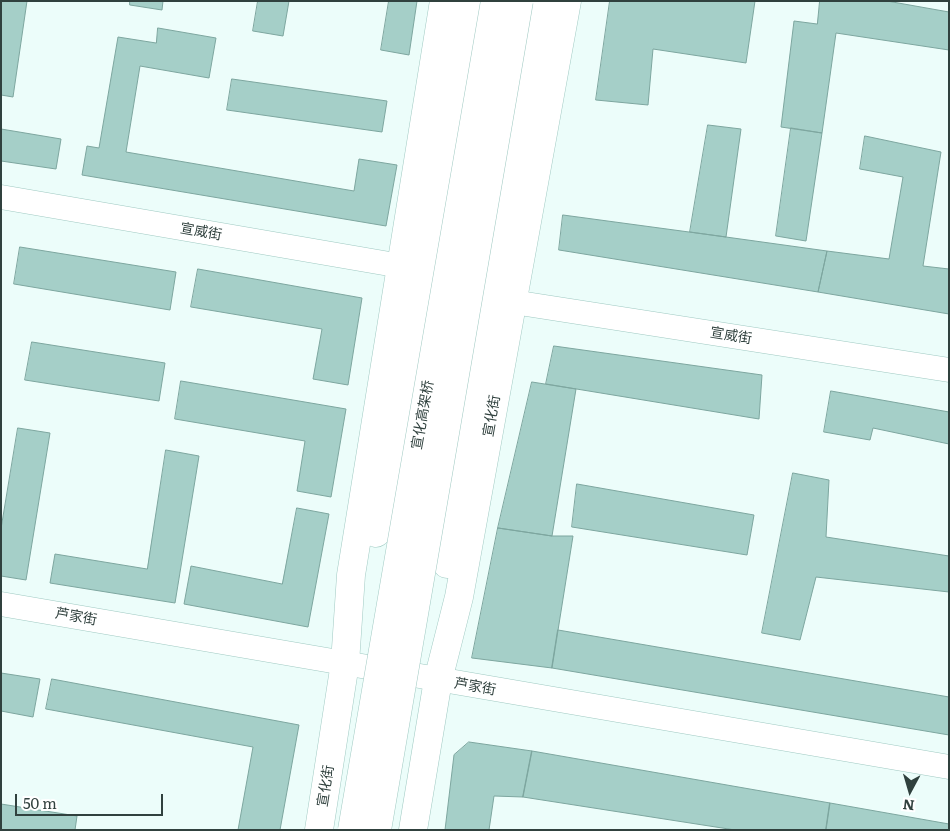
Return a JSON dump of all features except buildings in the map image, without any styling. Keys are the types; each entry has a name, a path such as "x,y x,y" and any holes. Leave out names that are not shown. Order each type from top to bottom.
{"highway":[{"name":"宣化街","path":"319,830 345,663 351,575 444,1"},
{"path":"345,663 368,576 392,451 471,1"},
{"name":"宣化高架桥","path":"352,830 494,1"},
{"name":"宣化高架桥","path":"377,830 519,1"},
{"path":"438,680 443,593 461,461 540,1"},
{"name":"宣化街","path":"413,830 438,680 459,597 567,1"}],"street":[{"name":"宣威街","path":"1,197 401,266"},
{"name":"宣威街","path":"513,302 949,370"},
{"name":"芦家街","path":"1,604 949,767"}]}
